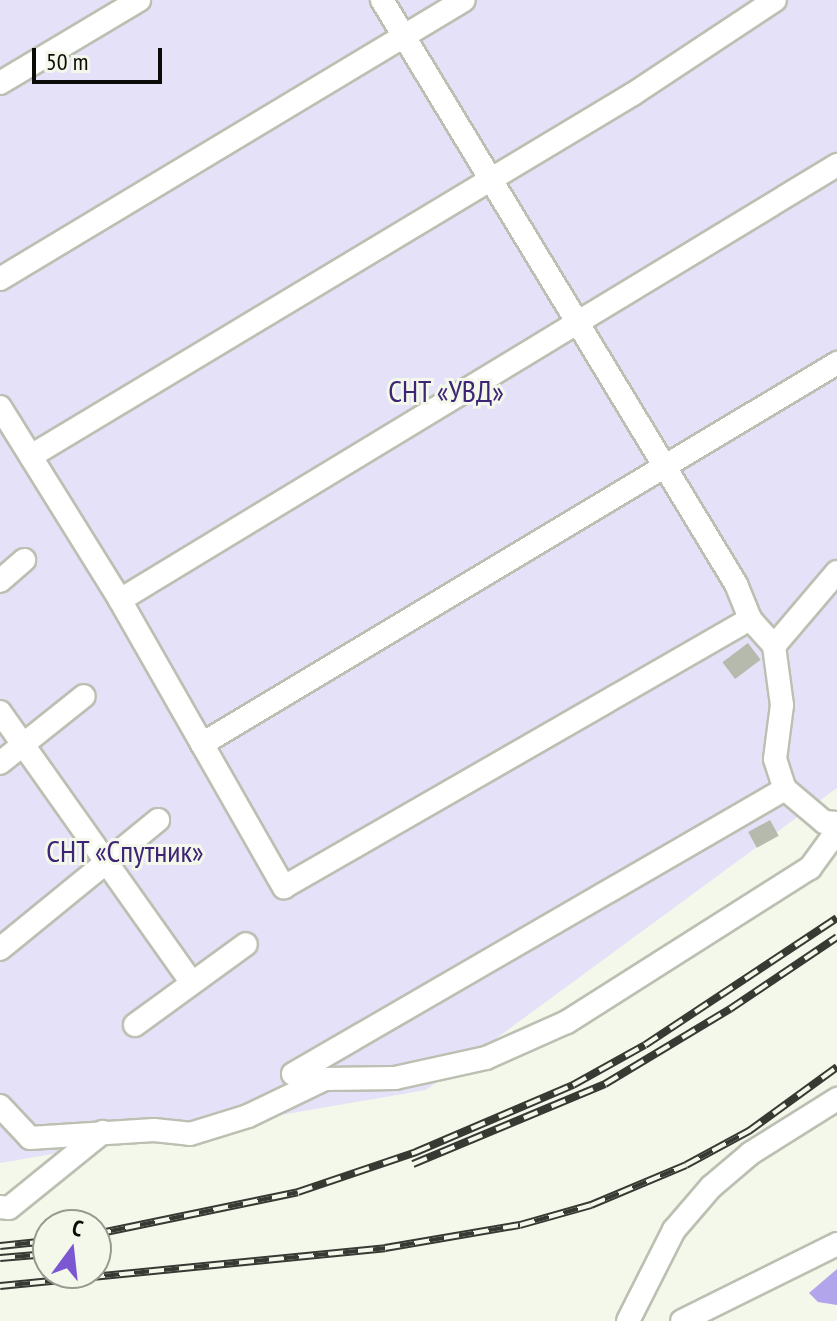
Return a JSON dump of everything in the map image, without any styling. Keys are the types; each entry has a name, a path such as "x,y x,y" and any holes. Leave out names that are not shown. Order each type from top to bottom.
{"street":[{"path":"0,83 139,0"},
{"path":"382,0 736,584 750,619 774,646 782,705 775,759 785,789 824,822 837,823"},
{"path":"0,279 464,0"},
{"path":"31,456 488,177 633,94 775,0"},
{"path":"120,600 837,165"},
{"path":"202,744 666,469 837,363"},
{"path":"0,407 120,600 284,887 750,619"},
{"path":"0,581 24,560"},
{"path":"774,646 837,572"},
{"path":"0,763 84,696"},
{"path":"0,712 192,983"},
{"path":"293,1074 785,789"},
{"path":"0,949 158,820"},
{"path":"0,1106 30,1138 103,1132 190,1134 248,1116 325,1079 395,1078 486,1058 567,1022 810,868 837,831"},
{"path":"135,1025 246,944"},
{"path":"628,1321 674,1230 711,1187 751,1153 837,1099"},
{"path":"0,1207 9,1208 103,1132"},
{"path":"682,1321 837,1244"}],"green space":[{"name":"СНТ «УВД»","path":"0,0 837,0 837,788 426,1090 0,1163"}],"shaded area":[{"path":"837,1269 837,1305 818,1302 809,1293"}],"building":[{"path":"748,643 761,660 735,679 722,662"},
{"path":"770,820 779,836 757,848 748,832"}],"railway":[{"path":"112,1231 298,1192 416,1152 573,1085 645,1045 837,918"},
{"path":"413,1164 605,1084 730,1009 837,937"},
{"path":"0,1286 385,1248 520,1225 591,1205 686,1165 749,1131 837,1067"},
{"path":"0,1246 32,1243"},
{"path":"0,1258 32,1255"}],"park label":[{"name":"СНТ «Спутник»","path":"125,851"}]}
